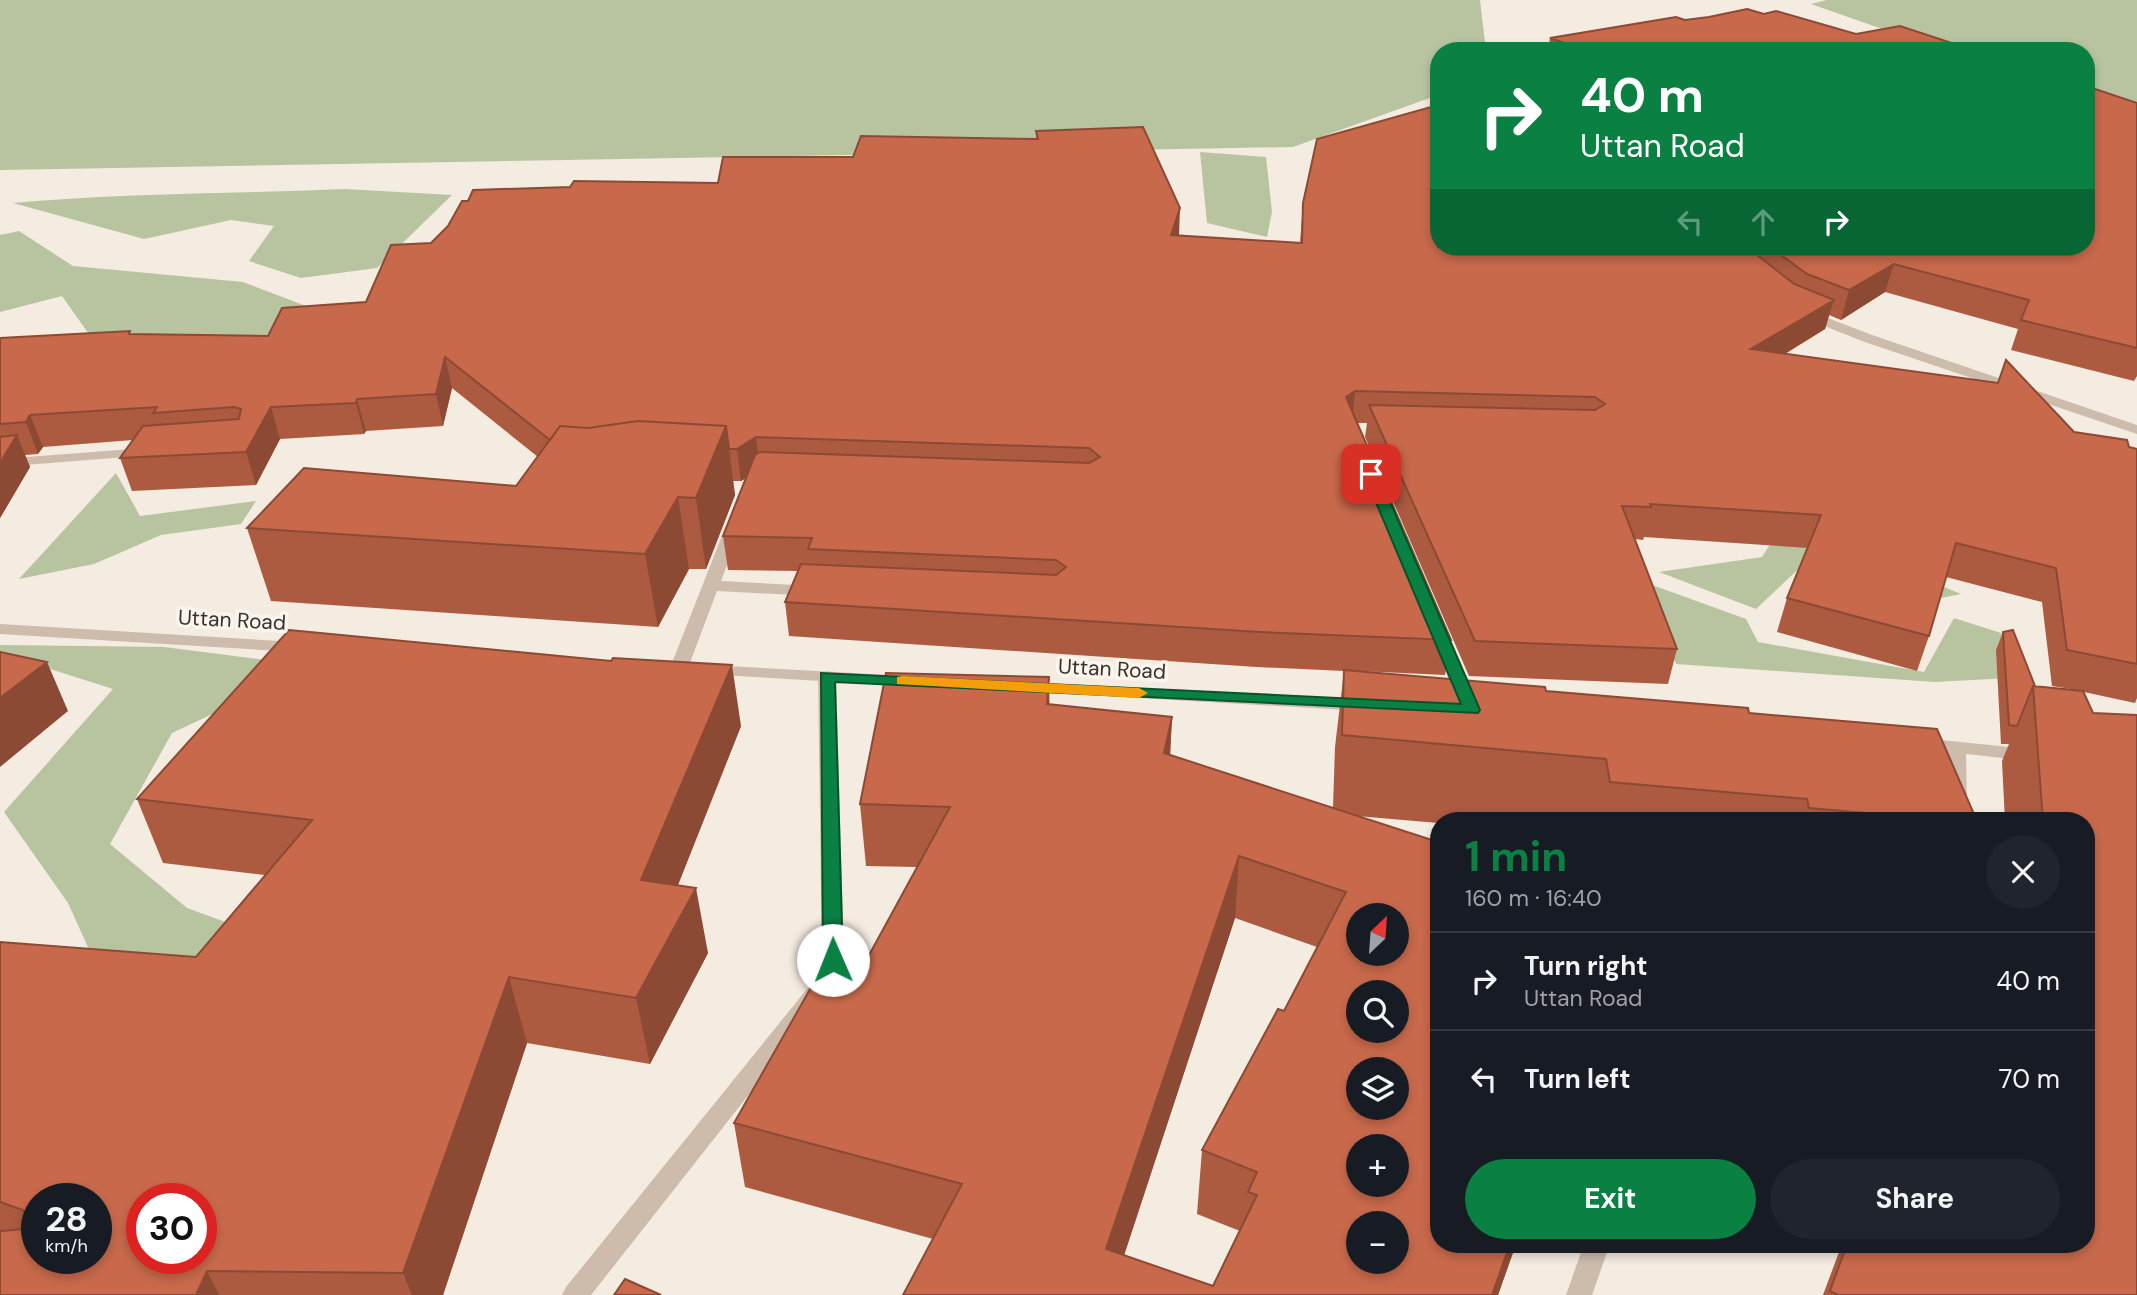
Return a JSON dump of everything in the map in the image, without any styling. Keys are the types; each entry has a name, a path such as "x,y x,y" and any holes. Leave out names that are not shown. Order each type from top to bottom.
{"street":[{"path":"1793,308 1867,338 2137,430"},
{"path":"0,463 163,451"},
{"path":"738,513 711,586 673,668 924,682"},
{"path":"711,586 835,592"},
{"path":"1434,626 1478,710 1445,709"},
{"name":"Uttan Road","path":"0,629 314,648"},
{"path":"575,1295 820,988 833,960 827,676"},
{"name":"Uttan Road","path":"1007,686 1377,705"},
{"path":"1903,743 2054,757"},
{"path":"1957,748 1957,812"},
{"path":"1579,1295 1594,1253"}],"green space":[{"path":"0,0 1480,0 1485,42 1430,42 1430,98 1293,147 0,170"},
{"path":"1827,0 2137,0 2137,118 2095,103 2095,42 1919,42 1811,4"},
{"path":"1200,152 1266,157 1272,212 1267,237 1207,223"},
{"path":"345,189 452,195 377,268 301,278 249,261 274,226 231,220 144,239 13,203 138,195"},
{"path":"19,231 73,266 243,282 314,309 237,354 98,347 62,296 0,312 0,235"},
{"path":"116,473 140,516 256,501 241,524 161,535 94,564 19,579"},
{"path":"1785,521 1961,594 1941,598 1807,561 1756,609 1659,572 1762,557"},
{"path":"1644,582 1746,619 1758,642 1924,672 1954,618 2001,633 2028,677 1935,682 1676,664"},
{"path":"0,645 164,647 273,661 253,695 172,733 110,844 187,908 266,937 106,987 68,903 4,812 113,689 0,653"}],"building":[{"path":"1747,9 1764,14 1776,11 1856,34 1900,26 1949,42 1562,42 1550,38 1676,17 1685,20"},
{"path":"2095,89 2137,103 2137,348 2021,320 2029,300 1894,264 1849,290 1807,274 1782,256 2095,256"},
{"path":"1430,107 1430,256 1758,256 1794,284 1834,300 1751,349 1998,383 2006,360 2074,432 2127,440 2129,447 2137,449 2137,664 2067,650 2056,568 1956,543 1929,636 1787,598 1821,515 1650,504 1651,507 1622,506 1677,649 1475,641 1369,405 1595,410 1605,404 1595,397 1355,391 1346,397 1451,640 1260,632 785,602 801,564 1056,575 1066,567 1056,560 808,549 812,538 723,536 755,455 760,452 1089,463 1100,457 1089,448 756,437 737,449 729,449 726,426 638,421 588,428 560,426 550,440 445,357 436,394 357,399 356,403 271,407 246,452 120,458 143,426 239,419 241,409 234,407 153,413 157,407 30,415 26,422 0,424 0,338 130,331 129,334 268,336 282,308 366,302 391,245 431,243 448,226 462,201 468,201 473,190 570,187 574,181 718,183 723,157 853,157 861,136 1038,139 1036,131 1143,127 1180,208 1171,235 1302,243 1303,203 1317,139"},
{"path":"638,421 726,426 696,498 678,497 645,554 247,528 304,468 516,486 560,426 588,428"},
{"path":"17,435 0,463 0,437"},
{"path":"289,630 611,661 613,658 732,665 641,880 696,888 636,998 509,977 403,1273 217,1271 217,1183 126,1183 126,1274 206,1274 196,1295 0,1295 0,1230 21,1229 21,1274 112,1274 112,1183 21,1183 21,1209 0,1202 0,942 196,957 312,820 137,799"},
{"path":"2013,630 2035,686 2017,726 2009,725 2003,632"},
{"path":"0,652 47,662 0,698"},
{"path":"1344,670 1545,687 1546,691 1748,708 1749,713 1937,729 1973,812 1854,812 1809,808 1807,799 1610,782 1606,759 1342,735"},
{"path":"886,673 1049,677 1047,704 1172,717 1164,753 1430,839 1430,1253 1507,1253 1492,1295 903,1295 962,1184 734,1123 821,970 856,979 950,807 860,804","holes":["1239,856 1346,892 1284,1011 1278,1009 1202,1150 1257,1172 1248,1192 1257,1195 1213,1286 1106,1249"]},
{"path":"2033,686 2083,691 2093,713 2137,715 2137,1295 1838,1295 1830,1291 1844,1253 2095,1253 2095,812 2042,812"},
{"path":"625,1279 661,1295 614,1295"}],"slow traffic":[{"path":"903,681 1139,693"}],"route":[{"path":"833,960 827,676 1472,710 1449,663 1371,474"}]}
